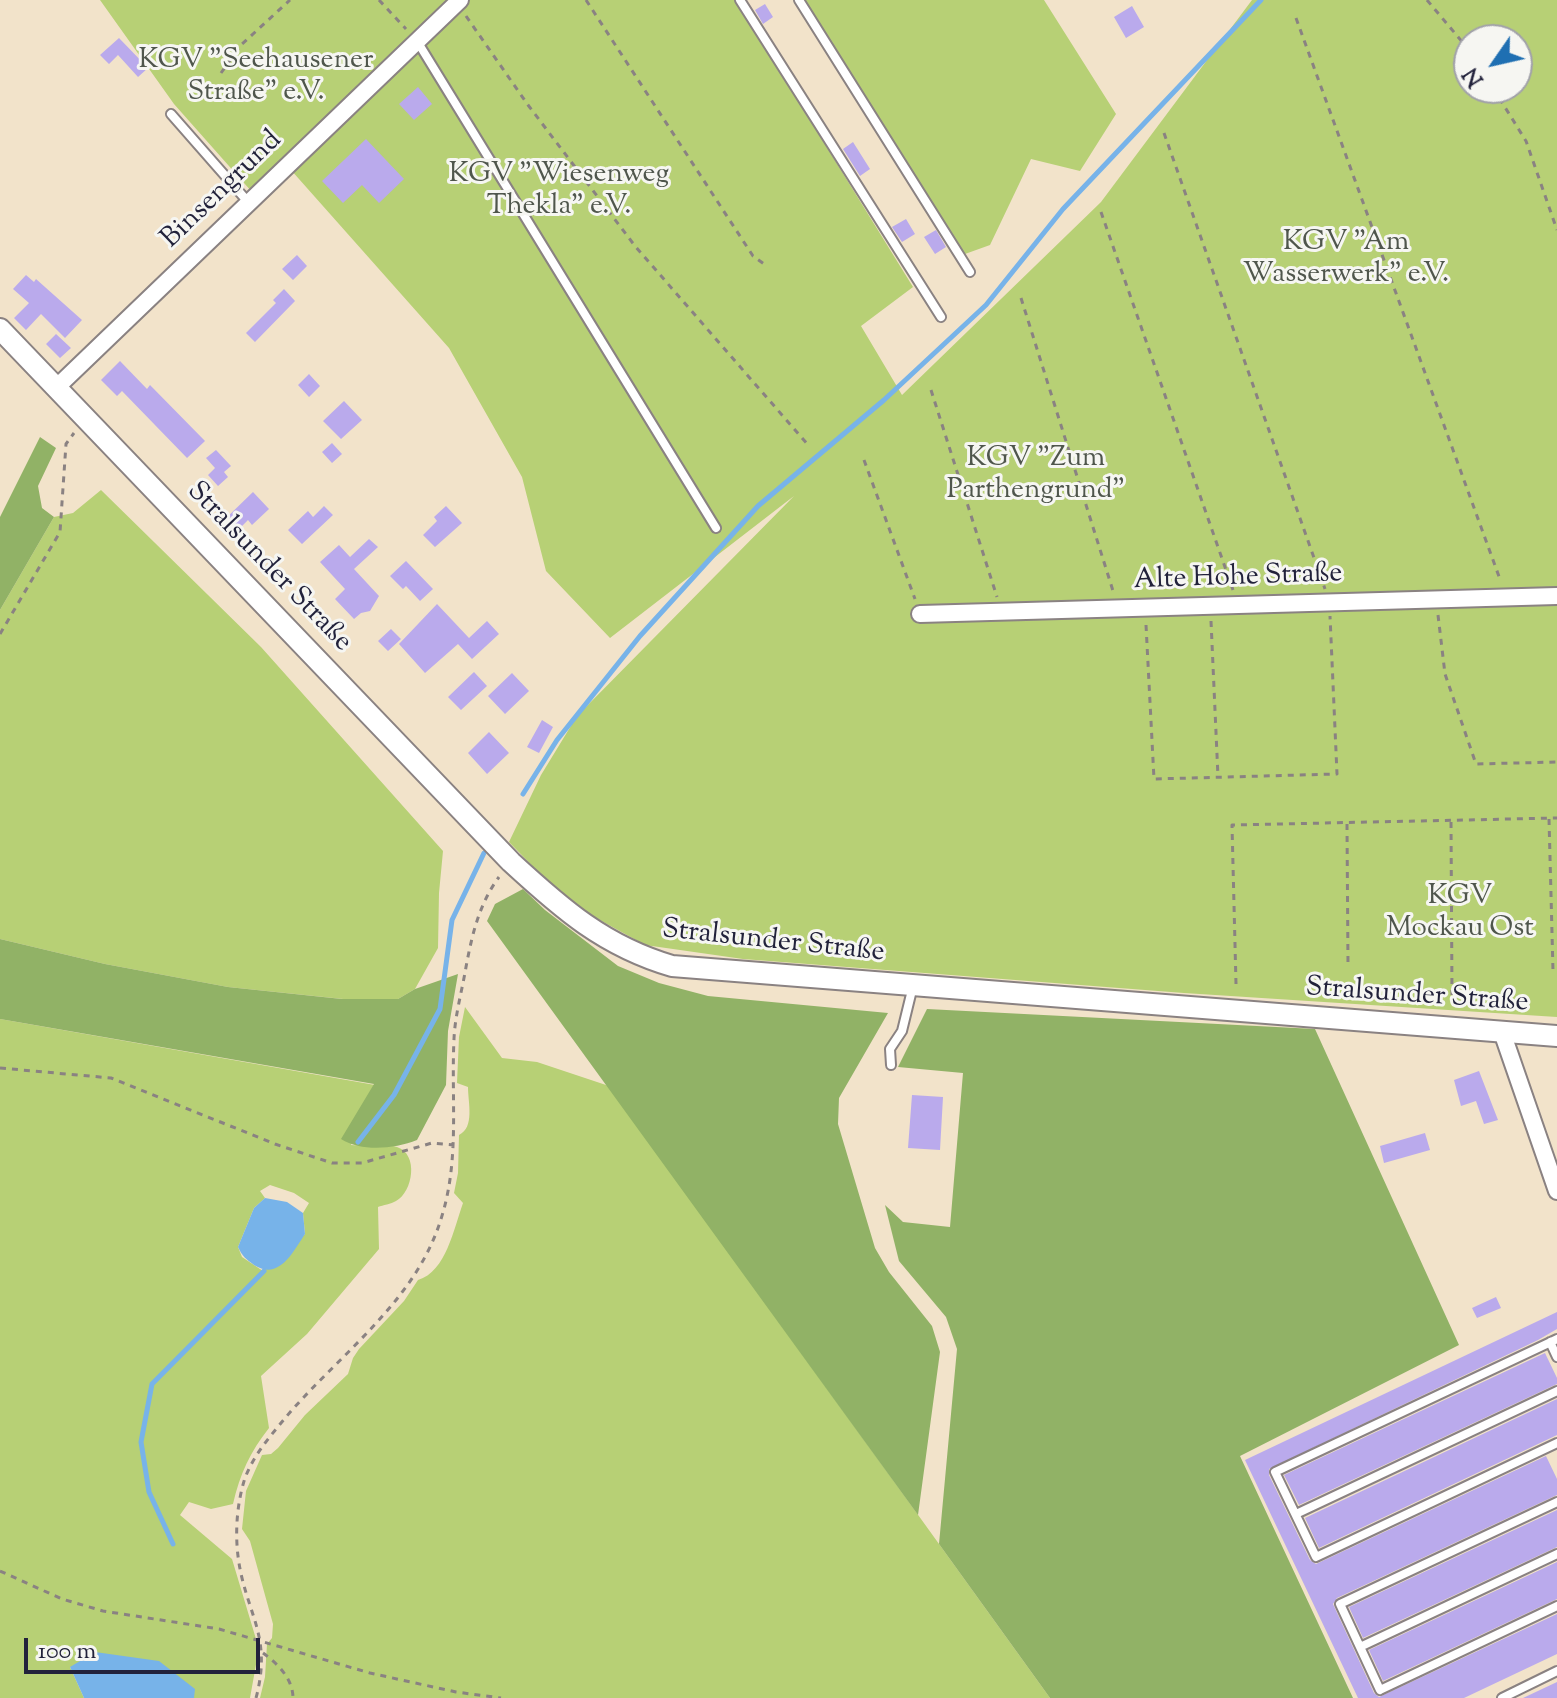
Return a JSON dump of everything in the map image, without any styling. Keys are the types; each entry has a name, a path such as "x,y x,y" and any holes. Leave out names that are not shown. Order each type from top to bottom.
{"street":[{"name":"Binsengrund","path":"57,387 458,2"},
{"name":"Stralsunder Straße","path":"0,329 511,862 557,904 603,938 653,961 672,966 913,986 1557,1036"},
{"name":"Alte Hohe Straße","path":"920,614 1557,596"},
{"path":"1502,1032 1557,1191"}],"lane":[{"path":"740,0 941,317"},
{"path":"799,0 970,272"},
{"path":"417,40 716,528"},
{"path":"171,114 249,203"},
{"path":"891,1065 890,1049 902,1031 913,986"},
{"path":"1557,1357 1554,1340 1275,1472 1316,1557 1557,1443"},
{"path":"1296,1514 1557,1391"},
{"path":"1557,1502 1340,1604 1380,1690 1557,1606"},
{"path":"1360,1647 1557,1554"},
{"path":"1502,1698 1557,1671"}],"path":[{"path":"221,73 241,45 290,0"},
{"path":"379,0 417,40"},
{"path":"586,0 753,256 767,266"},
{"path":"1427,0 1453,31"},
{"path":"458,2 528,105 635,246 809,446"},
{"path":"1296,18 1507,597"},
{"path":"1503,104 1526,141 1557,230"},
{"path":"1146,608 1154,779 1337,774 1330,603 1164,133"},
{"path":"1101,212 1238,605"},
{"path":"1021,298 1119,609"},
{"path":"931,390 1002,612"},
{"path":"0,634 60,532 66,444 86,417"},
{"path":"864,460 920,614"},
{"path":"1436,599 1445,674 1476,764 1557,762"},
{"path":"1211,606 1218,777"},
{"path":"1549,818 1553,971"},
{"path":"1236,984 1232,825 1557,818"},
{"path":"1451,821 1452,995"},
{"path":"1347,823 1348,965"},
{"path":"256,1698 262,1641 238,1558 239,1505 245,1478 258,1452 298,1402 376,1324 431,1246 453,1173 454,1035 471,942 484,901 511,862"},
{"path":"0,1068 111,1078 275,1144 332,1163 362,1163 432,1143 454,1145"},
{"path":"0,1571 62,1599 103,1611 219,1629 370,1673 456,1692 501,1698"},
{"path":"262,1652 285,1674 293,1698"}],"green space":[{"name":"KGV \"Seehausener Straße\" e.V.","path":"100,0 454,0 252,192 174,104"},
{"path":"461,0 736,0 913,287 861,326 902,395 1101,202 1252,0 1557,0 1557,1017 1184,993 743,959 645,945 587,913 544,878 509,842 541,775 577,716 794,496 610,638 546,571 522,477 449,348 291,170"},
{"path":"804,0 1044,0 1116,114 1080,171 1031,159 990,245 965,254"},
{"path":"40,437 56,448 38,486 42,508 54,517 0,610 0,517"},
{"path":"101,490 261,647 443,851 438,948 415,989 398,999 343,999 228,987 105,964 0,939 0,610 54,517 73,513"},
{"path":"523,889 545,910 618,966 659,983 708,996 888,1013 839,1098 838,1124 875,1248 889,1272 932,1326 940,1352 918,1515 487,921 495,904"},
{"path":"0,939 105,964 228,987 342,999 398,999 415,989 458,974 448,1031 446,1085 417,1140 378,1148 358,1146 341,1139 374,1084 0,1019"},
{"path":"465,1007 502,1058 537,1062 609,1086 1050,1698 260,1698 267,1644 272,1638 273,1624 250,1541 242,1529 246,1491 262,1455 271,1454 278,1448 305,1415 348,1374 359,1349 404,1301 418,1280 436,1268 448,1248 463,1203 454,1193 459,1135 467,1126 470,1114 468,1087 457,1083 459,1037"},
{"path":"927,1009 1315,1029 1459,1345 1240,1456 1353,1698 1050,1698 939,1544 957,1349 946,1317 899,1261 885,1205 903,1222 950,1227 963,1073 898,1067"},
{"path":"0,1019 375,1085 351,1145 386,1145 404,1151 411,1165 410,1182 396,1201 378,1207 379,1249 307,1334 261,1376 269,1428 246,1464 233,1504 211,1509 189,1502 180,1515 232,1559 256,1639 257,1659 250,1698 194,1698 194,1689 70,1667 84,1698 0,1698","holes":["270,1185 294,1193 309,1203 303,1213 305,1234 263,1271 242,1257 238,1247 254,1208 265,1198 260,1191"]}],"water":[{"path":"265,1198 287,1202 303,1213 305,1234 284,1262 271,1269 254,1265 238,1247 254,1208"},
{"path":"95,1652 159,1661 195,1689 194,1698 84,1698 70,1667"}],"building":[{"path":"765,4 773,17 763,24 755,10"},
{"path":"1132,6 1144,27 1126,38 1114,17"},
{"path":"119,38 148,68 138,77 118,55 109,64 100,55"},
{"path":"418,87 432,104 414,120 399,104"},
{"path":"366,139 404,179 379,203 362,185 343,203 322,181"},
{"path":"853,142 870,169 860,176 843,149"},
{"path":"906,219 915,234 902,242 892,227"},
{"path":"936,230 946,247 935,254 924,237"},
{"path":"297,255 307,266 293,280 282,269"},
{"path":"26,275 34,282 36,279 82,320 65,338 41,314 26,330 14,318 29,303 13,289"},
{"path":"284,289 295,301 255,342 246,333 276,303 273,300"},
{"path":"56,334 71,348 60,358 46,344"},
{"path":"120,361 147,389 150,385 205,441 187,458 122,391 117,396 101,380"},
{"path":"309,374 320,386 309,397 298,385"},
{"path":"344,401 362,420 341,439 323,421"},
{"path":"332,443 342,454 332,463 322,452"},
{"path":"216,450 231,466 224,472 228,477 218,486 208,475 215,468 206,458"},
{"path":"253,492 269,509 252,525 248,520 234,534 222,522"},
{"path":"324,506 333,515 302,544 288,530 308,511 313,517"},
{"path":"446,506 462,523 435,547 423,535 437,521 434,517"},
{"path":"369,539 378,547 354,569 379,596 370,611 354,619 335,599 345,589 320,562 339,545 350,557"},
{"path":"406,561 433,589 420,601 406,586 403,589 390,576"},
{"path":"437,604 469,638 487,621 499,634 472,659 458,644 425,673 399,644"},
{"path":"391,629 401,639 388,651 378,641"},
{"path":"474,672 487,686 461,710 448,697"},
{"path":"512,673 529,691 505,714 488,696"},
{"path":"542,720 553,727 539,753 527,747"},
{"path":"489,732 509,753 487,774 468,753"},
{"path":"1479,1071 1498,1120 1484,1124 1476,1101 1461,1106 1454,1080"},
{"path":"912,1095 943,1097 940,1150 908,1148"},
{"path":"1425,1133 1430,1150 1384,1163 1380,1146"},
{"path":"1496,1297 1501,1308 1477,1318 1472,1308"},
{"path":"1557,1312 1557,1329 1538,1340 1269,1469 1269,1475 1310,1560 1316,1564 1546,1456 1557,1479 1557,1495 1337,1598 1333,1604 1374,1693 1379,1697 1557,1614 1557,1654 1464,1698 1358,1698 1245,1460"},
{"path":"1545,1353 1557,1384 1299,1505 1284,1475"},
{"path":"1557,1399 1557,1435 1319,1548 1305,1518"},
{"path":"1557,1510 1557,1547 1363,1638 1349,1607"},
{"path":"1557,1562 1557,1599 1383,1681 1369,1650"},
{"path":"1557,1682 1557,1698 1523,1698"}],"waterway":[{"path":"523,794 557,740 640,636 758,506 884,400 986,305 1063,209 1261,0"},
{"path":"358,1142 394,1095 440,1009 452,920 484,853"},
{"path":"173,1544 149,1492 141,1442 152,1384 264,1271"}],"park label":[{"name":"KGV \"Wiesenweg Thekla\" e.V.","path":"559,192"},
{"name":"KGV \"Am Wasserwerk\" e.V.","path":"1346,260"},
{"name":"KGV \"Zum Parthengrund\"","path":"1036,476"},
{"name":"KGV Mockau Ost","path":"1460,914"}]}
